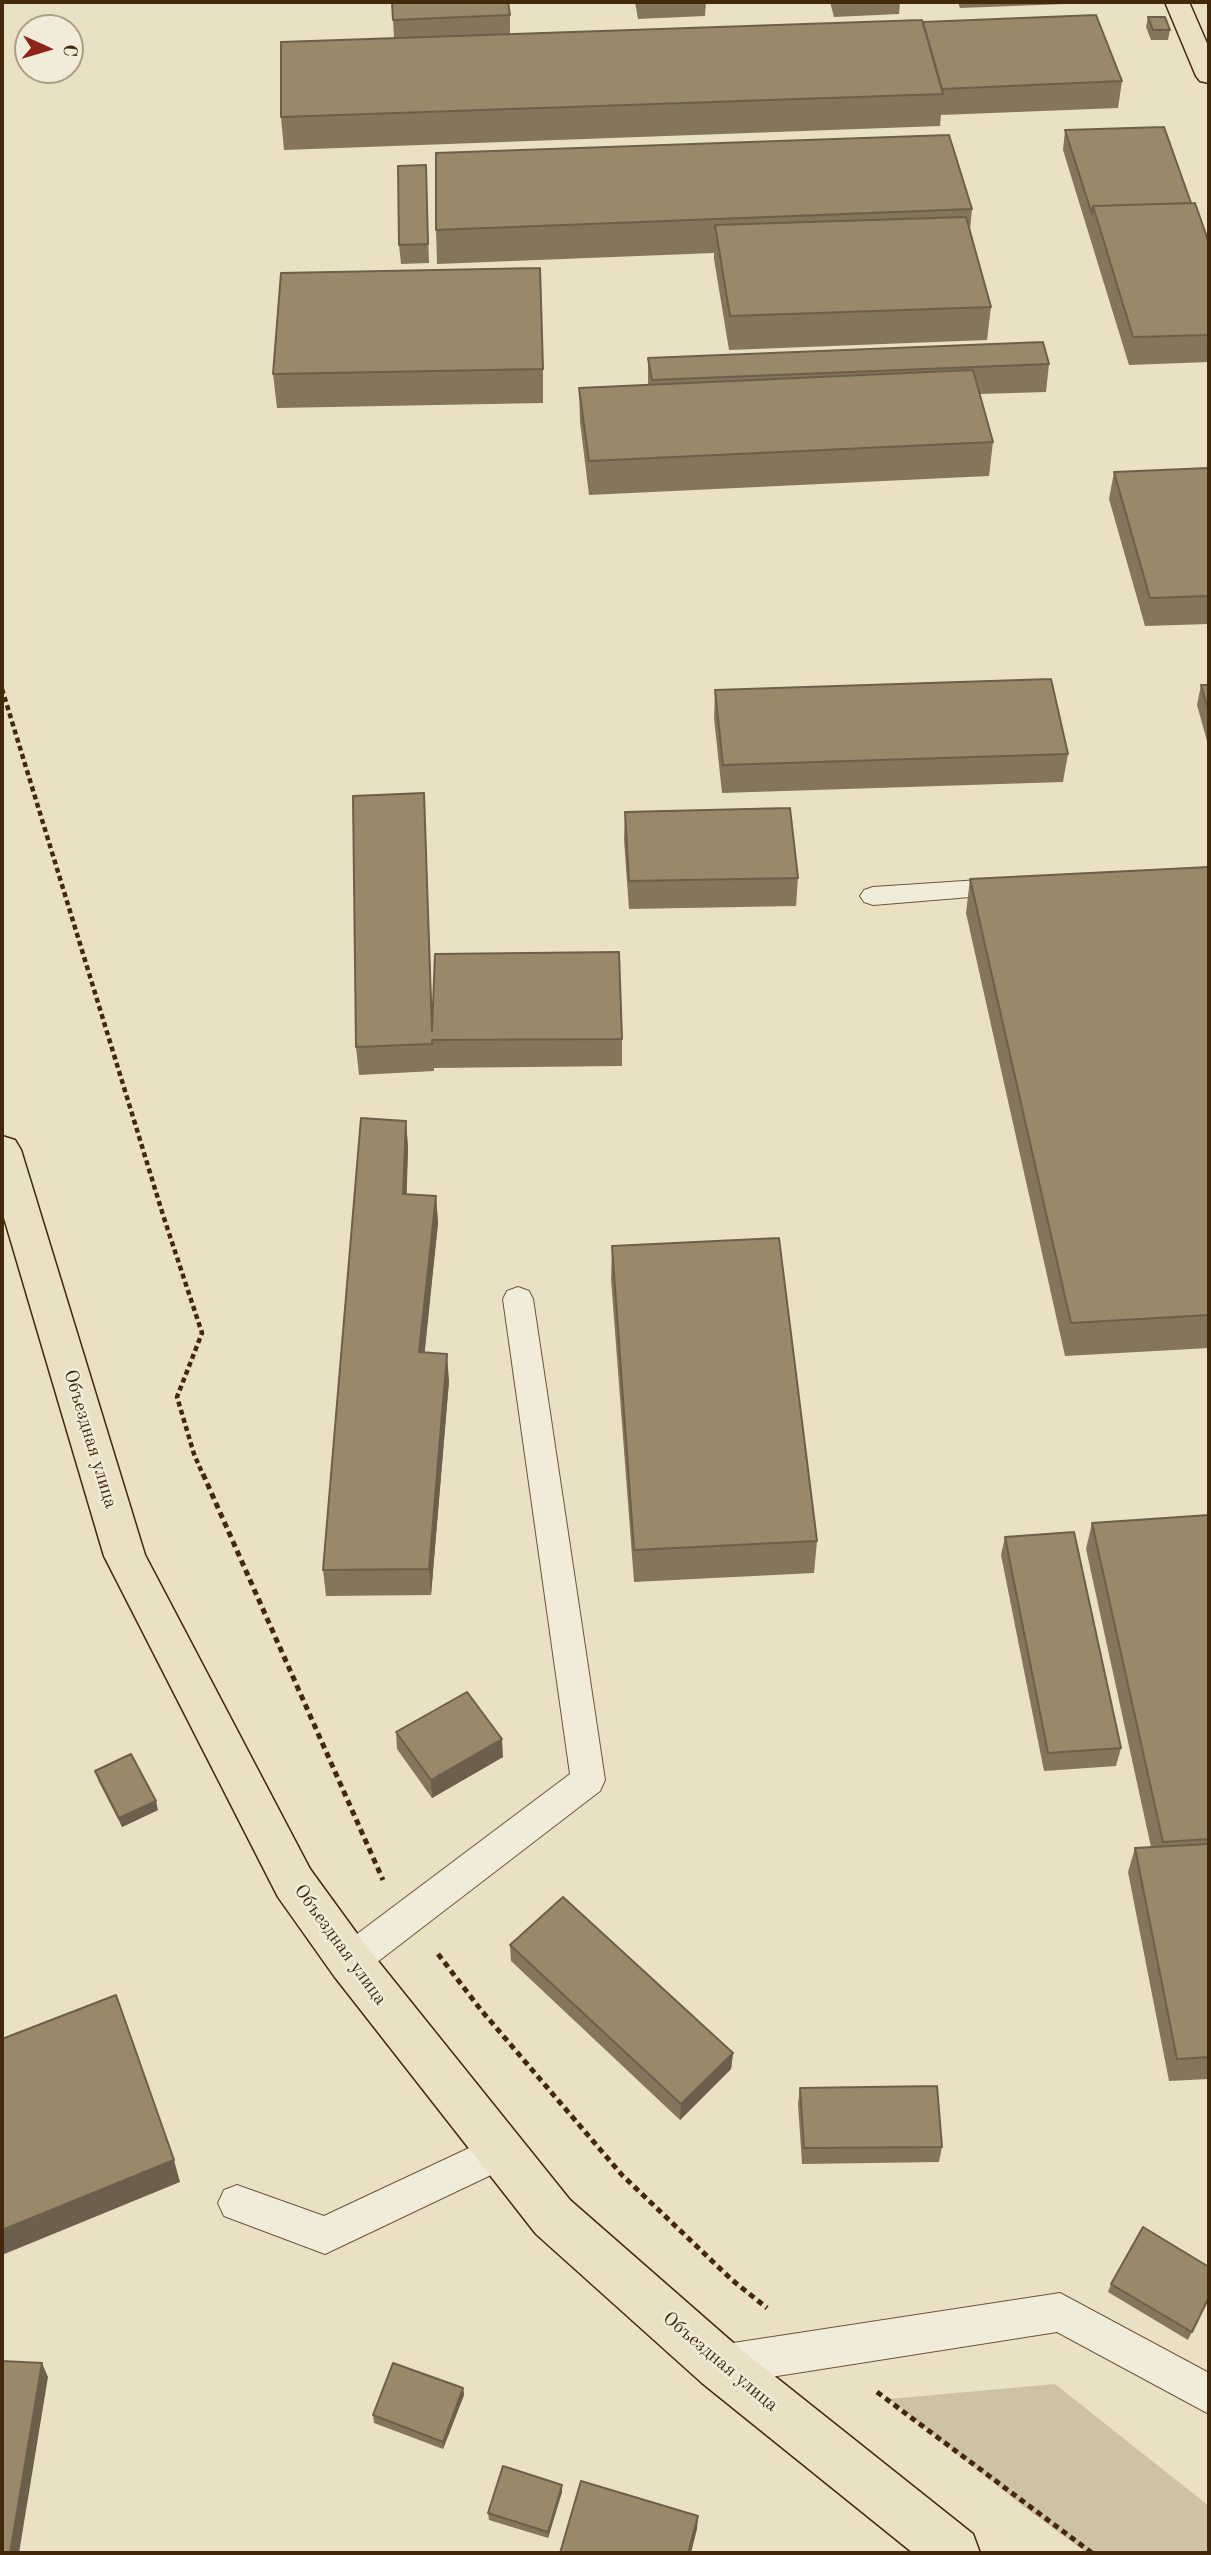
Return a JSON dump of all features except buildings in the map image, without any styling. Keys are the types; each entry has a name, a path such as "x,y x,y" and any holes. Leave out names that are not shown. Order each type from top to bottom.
{"main road":[{"path":"1177,2 1209,76"},
{"name":"Объездная улица","path":"2,1150 125,1556 294,1883 350,1961 553,2217 720,2365 954,2553"}],"lane":[{"path":"873,896 1034,885"},
{"path":"350,1961 588,1780 519,1298"},
{"path":"237,2203 325,2235 499,2152"},
{"path":"720,2365 1060,2312 1209,2394"}],"path":[{"path":"2,689 202,1334 177,1397 194,1454 379,1874 481,2010 622,2175 732,2280 1092,2553"}],"shaded area":[{"path":"1055,2384 1209,2506 1209,2553 1087,2553 1024,2507 889,2399"}]}
